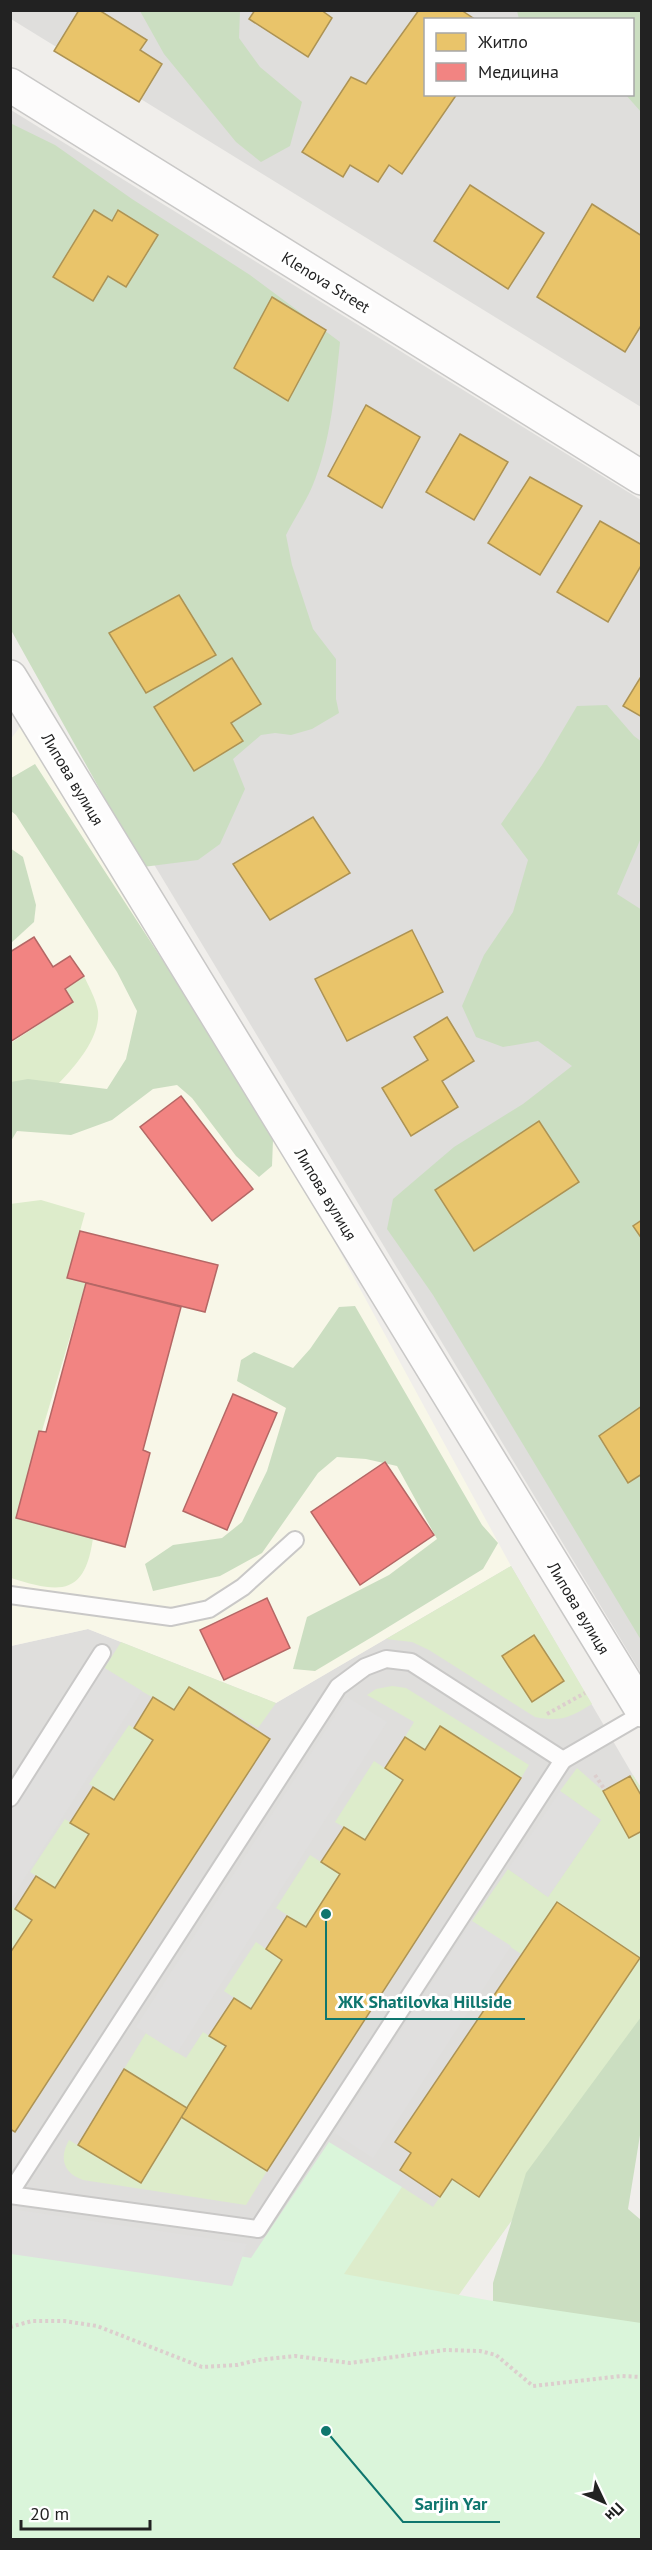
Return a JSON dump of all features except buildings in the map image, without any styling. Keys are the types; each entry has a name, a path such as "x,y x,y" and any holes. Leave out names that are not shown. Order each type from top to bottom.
{"street":[{"name":"Klenova Street","path":"10,86 642,478"},
{"name":"Липова вулиця","path":"10,677 642,1712"}],"lane":[{"path":"10,1595 171,1617 209,1609 243,1587 295,1540"},
{"path":"10,1798 102,1653"},
{"path":"564,1760 411,1662 386,1659 365,1667 338,1687 10,2194 258,2229 564,1760 642,1712"}],"path":[{"path":"518,1731 619,1674"},
{"path":"10,2327 32,2321 64,2321 97,2326 202,2367 237,2365 295,2356 350,2363 445,2350 480,2350 496,2355 533,2386 622,2376 642,2377"}],"shaded area":[{"path":"10,11 641,11 641,407 11,19"},
{"path":"11,110 641,500 641,1673 11,627"},
{"path":"23,723 255,1096 511,1566 276,1703 88,1629 11,1646 10,740"},
{"path":"511,1566 641,1789 641,2038 443,2316 11,2254 11,1646 88,1629 276,1703"},
{"path":"100,1665 142,1691 11,1900 11,1808"},
{"path":"347,1697 387,1722 177,2053 136,2027"},
{"path":"560,1791 601,1820 548,1897 508,1869"},
{"path":"472,1921 511,1946 373,2158 335,2133"},
{"path":"10,2209 247,2244 232,2286 11,2254"}],"green space":[{"path":"140,11 240,11 239,38 260,67 302,102 290,146 261,162 236,142 164,54"},
{"path":"517,11 641,11 641,112 627,96 634,96 634,18 519,18"},
{"path":"10,123 55,145 132,199 250,275 340,342 324,452 312,487 286,535 292,565 313,629 336,659 336,699 339,713 312,729 291,735 275,733 261,735 233,759 245,789 220,844 198,860 143,867 11,630"},
{"path":"607,705 642,742 641,838 617,894 642,910 641,1640 433,1295 387,1229 393,1199 454,1147 523,1104 572,1066 538,1041 503,1047 476,1037 462,1006 484,955 513,912 528,860 501,824 542,765 577,706"},
{"path":"35,764 167,967 273,1140 272,1166 259,1177 236,1156 192,1098 177,1085 153,1089 112,1120 71,1135 17,1131 11,1141 11,1082 28,1079 107,1089 126,1059 137,1011 117,972 16,815 11,811 11,778"},
{"path":"10,848 23,857 36,905 34,922 11,943"},
{"path":"84,976 98,1011 97,1026 91,1042 69,1072 17,1122 11,1133 11,1043 73,1002 65,989"},
{"path":"41,1200 85,1213 67,1278 86,1283 16,1518 93,1538 84,1571 76,1581 67,1586 56,1587 11,1578 10,1204"},
{"path":"355,1306 482,1525 498,1543 483,1569 315,1671 293,1669 307,1617 389,1575 437,1539 397,1466 366,1459 337,1457 318,1473 262,1553 220,1576 153,1591 145,1564 173,1545 222,1538 242,1522 267,1471 286,1408 237,1381 241,1360 254,1352 293,1368 310,1349 339,1307"},
{"path":"511,1566 592,1704 571,1716 558,1719 535,1717 429,1650 412,1642 386,1639"},
{"path":"121,1642 276,1703 258,1728 189,1687 174,1710 104,1669"},
{"path":"392,1686 406,1688 529,1765 521,1778 440,1726 425,1750 405,1737 414,1722 367,1695 376,1689"},
{"path":"129,1725 153,1740 114,1800 89,1784"},
{"path":"374,1761 403,1780 365,1840 335,1822"},
{"path":"577,1768 603,1791 633,1775 642,1789 641,2038 444,2316 325,2300 402,2187 433,2207 452,2179 480,2196 640,1958 557,1902 521,1954 472,1921 508,1869 548,1897 601,1820 560,1791"},
{"path":"65,1819 89,1834 55,1888 30,1872"},
{"path":"310,1855 340,1874 306,1927 276,1908"},
{"path":"11,1906 32,1920 11,1953"},
{"path":"256,1942 282,1960 251,2009 224,1991"},
{"path":"641,2017 641,2129 628,2209 641,2220 641,2340 493,2306 493,2283 526,2173"},
{"path":"203,2032 226,2046 187,2108 124,2069 146,2033 186,2058"},
{"path":"181,2117 267,2171 246,2205 83,2180 67,2169 64,2153 69,2140 141,2183"},
{"path":"329,2142 402,2187 344,2274 487,2300 641,2323 641,2539 11,2540 11,2217 251,2258"}],"place":[{"name":"ЖК Shatilovka Hillside","path":"326,1914"},
{"name":"Sarjin Yar","path":"326,2431"}]}
